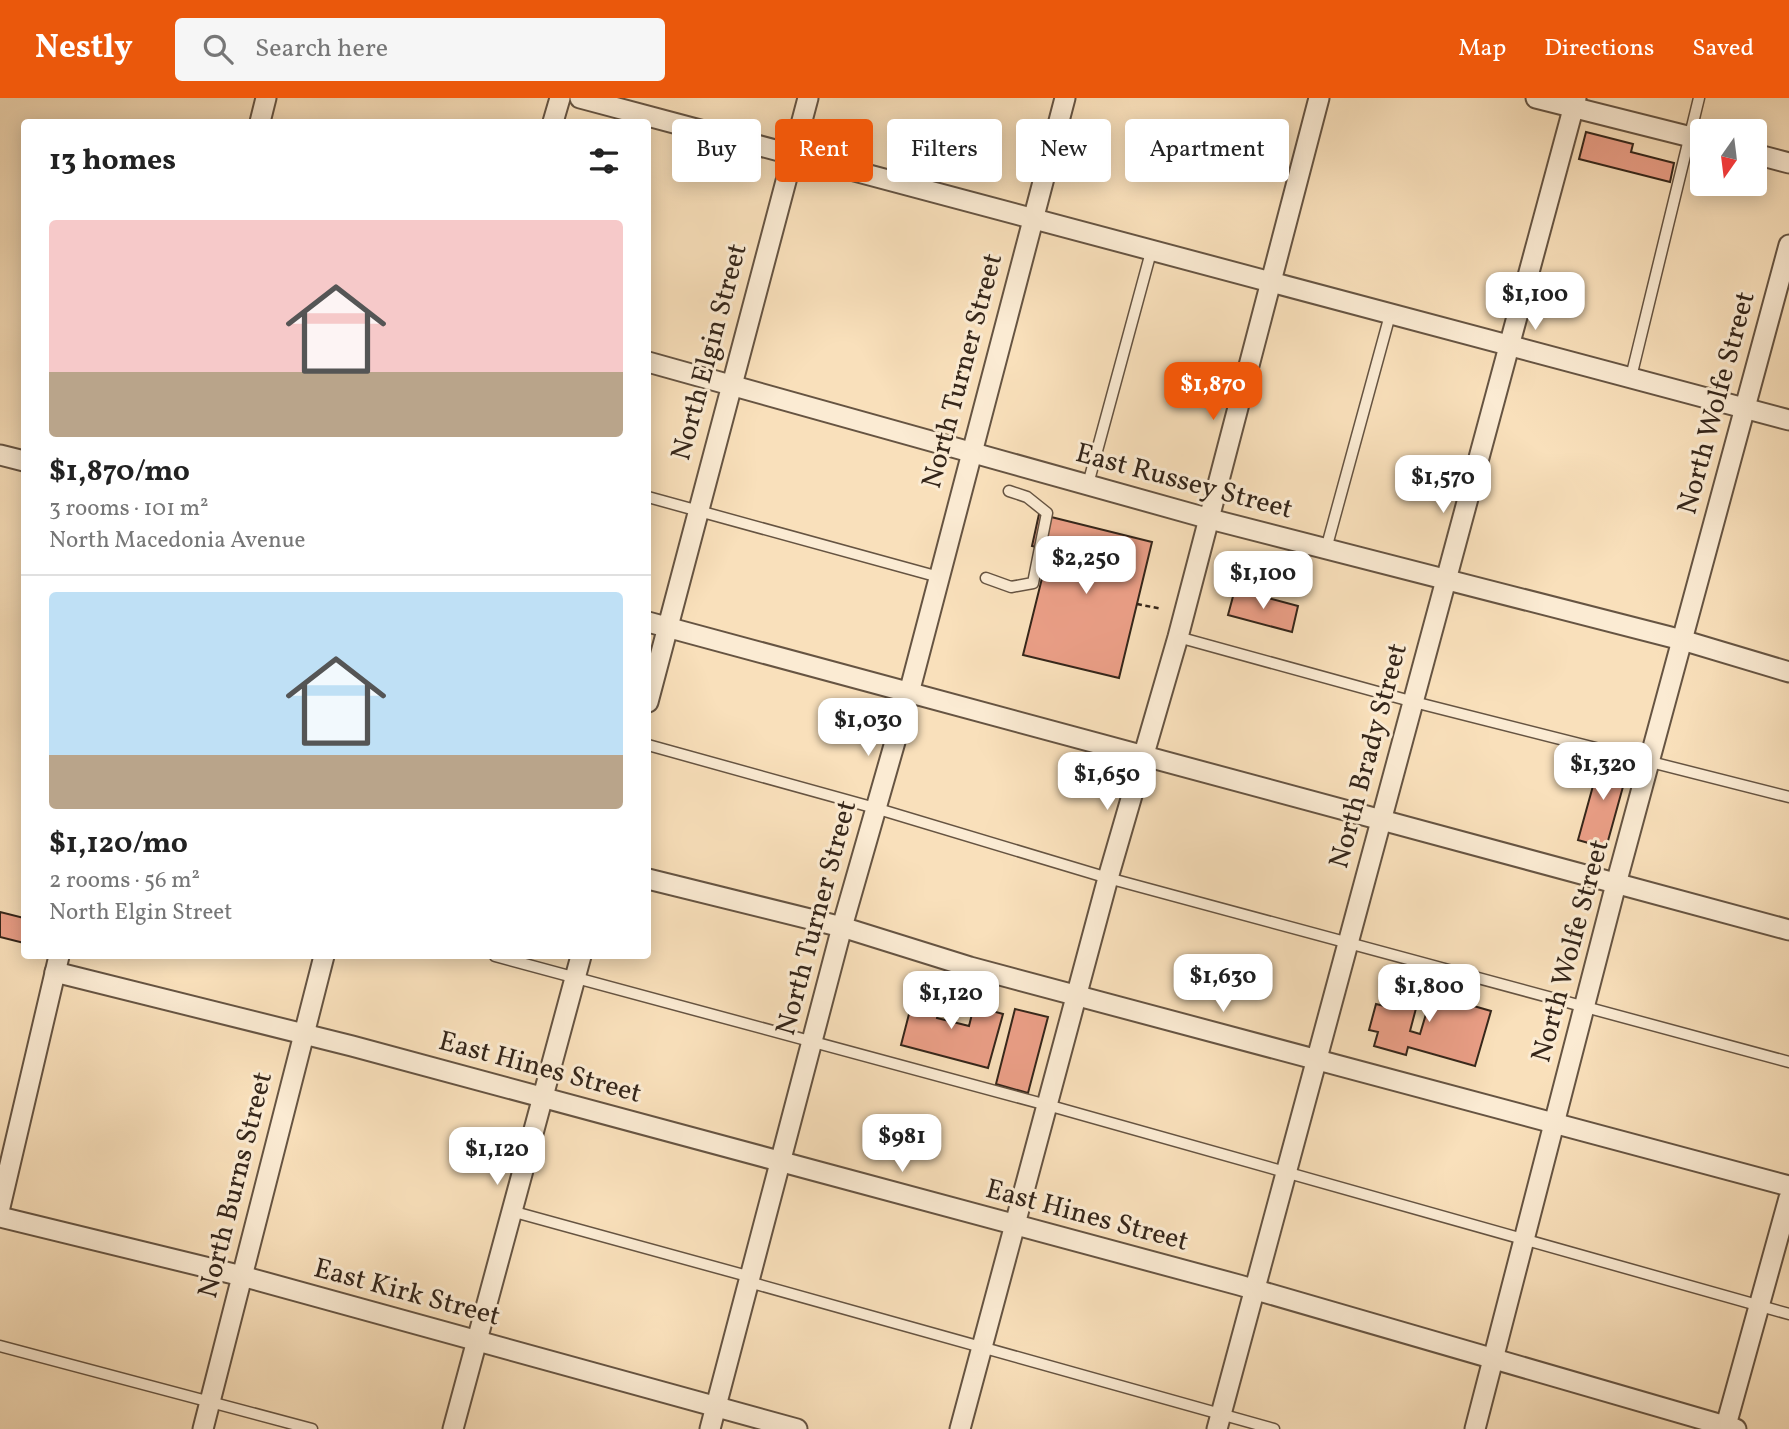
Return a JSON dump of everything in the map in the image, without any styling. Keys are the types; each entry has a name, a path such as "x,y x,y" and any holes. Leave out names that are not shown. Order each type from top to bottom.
{"street":[{"path":"261,119 266,98"},
{"path":"554,119 560,98"},
{"path":"580,98 775,148"},
{"name":"North Elgin Street","path":"802,119 808,98"},
{"name":"North Turner Street","path":"710,1429 842,927 909,693 1065,98"},
{"path":"960,1429 1108,878 1210,519 1319,98"},
{"path":"1536,98 1575,103 1690,136"},
{"name":"North Brady Street","path":"1219,1422 1575,103"},
{"path":"1768,157 1789,163"},
{"path":"873,174 1151,252 1789,421"},
{"name":"North Elgin Street","path":"651,690 784,182"},
{"name":"North Wolfe Street","path":"1475,1429 1616,884 1652,761 1789,245"},
{"name":"East Russey Street","path":"651,363 970,454 1326,550 1682,640 1789,672"},
{"path":"0,455 21,460"},
{"path":"651,623 1789,930"},
{"path":"651,880 842,927 1077,995 1789,1186"},
{"name":"North Burns Street","path":"202,1429 323,959"},
{"path":"453,1429 580,959"},
{"path":"0,1207 57,964"},
{"name":"East Hines Street","path":"57,964 303,1034 1014,1224 1494,1358 1729,1428"},
{"path":"1729,1428 1789,1198"},
{"name":"East Kirk Street","path":"0,1217 242,1276 797,1429"}],"lane":[{"path":"1697,119 1699,98"},
{"path":"1631,377 1690,160"},
{"path":"1088,484 1151,252"},
{"path":"1326,550 1390,315"},
{"path":"986,579 1011,587 1033,583 1047,513 1027,497 1009,491"},
{"path":"651,498 939,577"},
{"path":"1178,637 1414,702 1789,797"},
{"path":"651,746 875,808 1108,878 1789,1062"},
{"path":"506,959 812,1044 1046,1105 1789,1314"},
{"path":"511,1211 982,1347 1219,1422 1274,1429"},
{"path":"0,1346 312,1429"}],"path":[{"path":"1137,604 1162,609"}],"building":[{"path":"1586,132 1633,144 1631,152 1674,163 1670,182 1579,159"},
{"path":"1039,514 1152,542 1119,678 1023,655 1049,550 1032,546"},
{"path":"1235,589 1298,606 1292,632 1228,615"},
{"path":"1601,757 1629,765 1606,848 1578,840"},
{"path":"0,912 21,917 21,942 0,937"},
{"path":"1393,974 1423,982 1410,1031 1420,1034 1432,994 1491,1011 1475,1066 1408,1047 1406,1055 1374,1046 1378,1032 1369,1030 1376,1004 1384,1006"},
{"path":"916,987 943,994 937,1018 969,1026 974,1006 1003,1014 988,1068 901,1045"},
{"path":"1015,1009 1048,1017 1028,1093 996,1084"}]}
